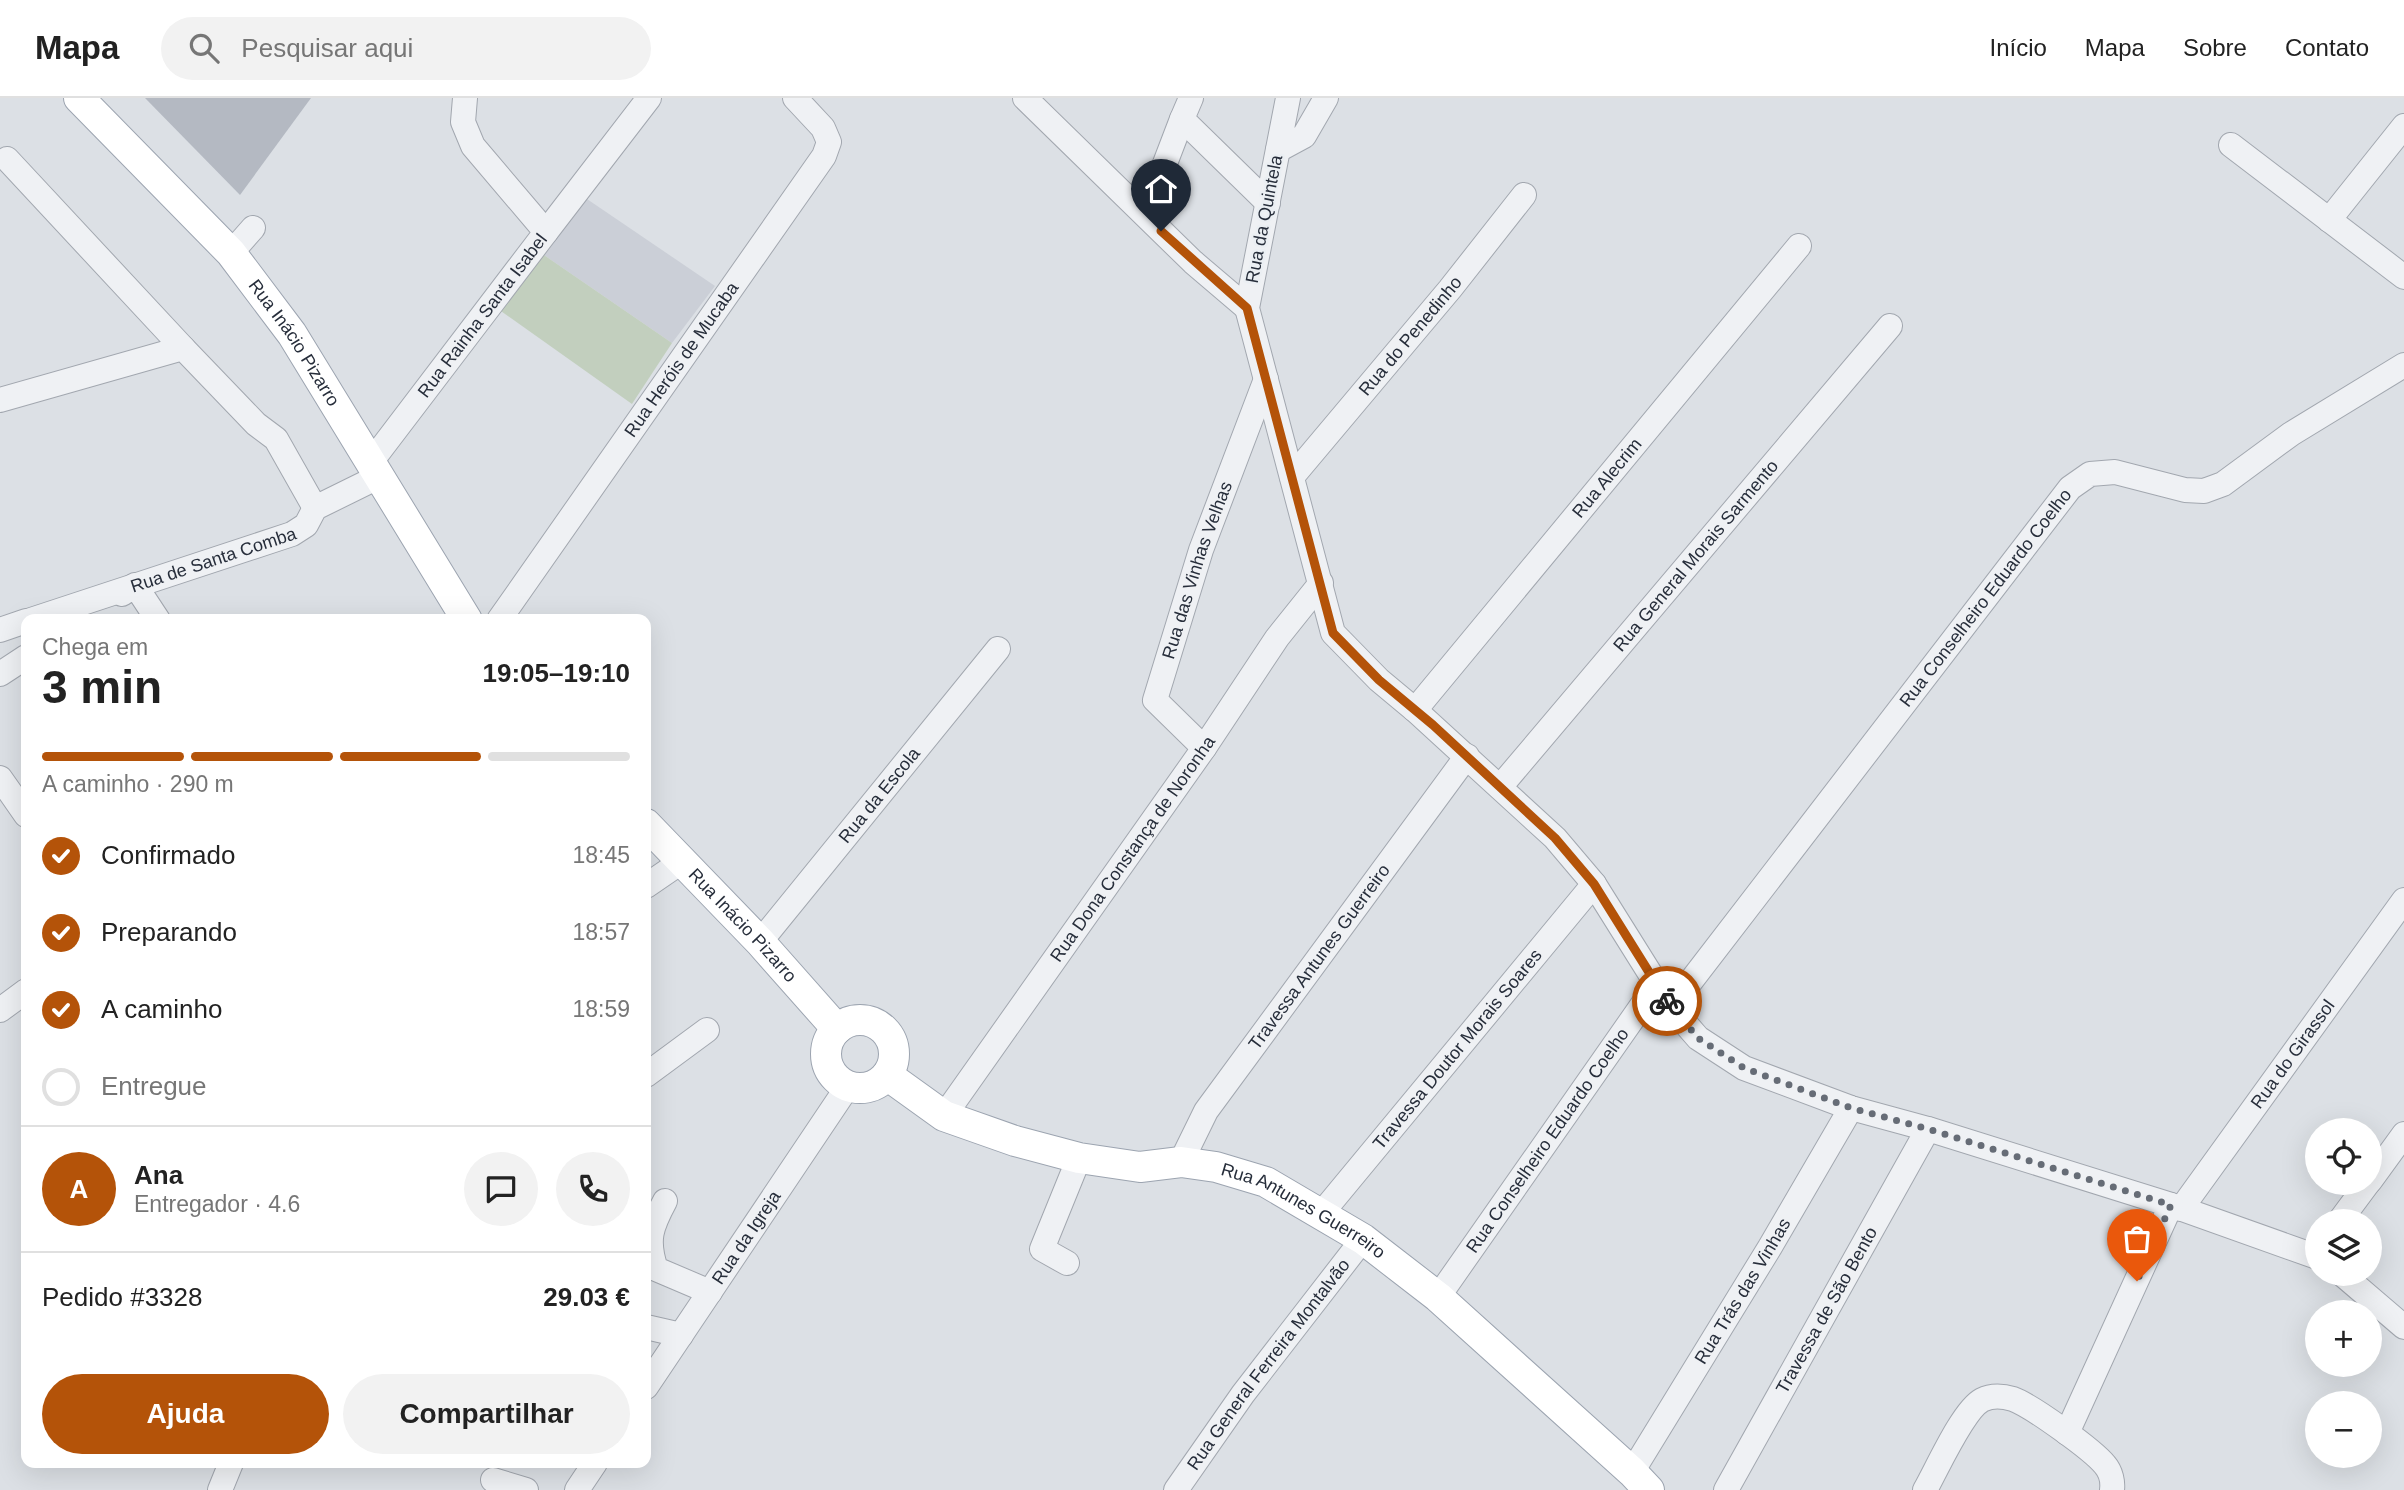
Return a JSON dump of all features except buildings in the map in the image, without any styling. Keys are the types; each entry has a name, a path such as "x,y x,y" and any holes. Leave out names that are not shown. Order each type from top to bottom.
{"main road":[{"name":"Rua Inácio Pizarro","path":"79,98 231,253 292,334 463,614"},
{"name":"Rua Inácio Pizarro","path":"651,829 760,942 837,1029"},
{"path":"856,1021 875,1024 883,1030 893,1047 894,1057 887,1075 879,1083 869,1087 848,1086 832,1074 826,1055 831,1037 837,1029 856,1021"},
{"name":"Rua Antunes Guerreiro","path":"887,1075 944,1116 1015,1141 1079,1158 1140,1167 1181,1162 1216,1167 1266,1182 1363,1239 1438,1297 1641,1481"}],"street":[{"name":"Rua Rainha Santa Isabel","path":"376,469 546,232 473,146 463,122 465,98"},
{"path":"546,232 649,98"},
{"name":"Rua Heróis de Mucaba","path":"503,614 824,156 829,142 823,128 795,98"},
{"path":"1025,98 1193,262 1247,308"},
{"name":"Rua da Quintela","path":"1289,98 1247,308 1333,633 1379,680 1467,756 1555,838 1594,884 1671,1007 1698,1038 1744,1068 1851,1108 1928,1129 2176,1207 2305,1251"},
{"path":"1278,150 1304,136 1326,98"},
{"path":"1151,200 1187,109 1268,203"},
{"path":"2329,220 2404,126"},
{"path":"2231,145 2404,278"},
{"path":"7,159 256,424 276,439 315,508"},
{"name":"Rua do Penedinho","path":"1292,477 1450,289 1524,195"},
{"path":"231,253 253,228"},
{"name":"Rua Alecrim","path":"1415,710 1799,246"},
{"name":"Rua General Morais Sarmento","path":"1500,787 1890,326"},
{"path":"0,400 183,348"},
{"name":"Rua Conselheiro Eduardo Coelho","path":"1671,1007 2070,488 2090,474 2115,472 2185,490 2204,491 2223,484 2291,434 2404,365"},
{"name":"Rua das Vinhas Velhas","path":"1204,748 1155,700 1201,550 1266,379"},
{"name":"Rua de Santa Comba","path":"47,614 292,534 306,525 315,508 376,469"},
{"name":"Rua Dona Constança de Noronha","path":"944,1116 1204,748 1277,638 1321,583"},
{"path":"92,614 135,585 154,614"},
{"name":"Rua de Santa Comba","path":"0,630 21,623"},
{"name":"Rua da Escola","path":"760,942 998,649"},
{"path":"0,674 21,660"},
{"name":"Travessa Antunes Guerreiro","path":"1181,1162 1206,1111 1467,756"},
{"path":"0,778 21,808"},
{"path":"651,883 681,862"},
{"name":"Travessa Doutor Morais Soares","path":"1321,1214 1594,884"},
{"name":"Rua do Girassol","path":"2067,1433 2176,1207 2404,900"},
{"name":"Rua Conselheiro Eduardo Coelho","path":"1438,1297 1657,985"},
{"path":"651,1071 708,1030"},
{"name":"Rua da Igreja","path":"651,1380 848,1086"},
{"name":"Rua Trás das Vinhas","path":"1641,1481 1770,1247 1851,1108"},
{"name":"Travessa de São Bento","path":"1726,1490 1928,1129"},
{"path":"2382,1164 2404,1134"},
{"path":"1067,1263 1042,1249 1079,1158"},
{"path":"651,1233 665,1201"},
{"name":"Rua General Ferreira Montalvão","path":"1177,1490 1242,1394 1363,1239"},
{"path":"651,1256 656,1269 709,1292"},
{"path":"2356,1286 2404,1327"},
{"path":"651,1329 681,1335"},
{"path":"1925,1490 1969,1411 1982,1399 2000,1395 2016,1400 2067,1433 2106,1465 2113,1482 2112,1490"},
{"path":"220,1490 229,1468"},
{"path":"577,1490 592,1468"},
{"path":"493,1478 526,1490"}],"shaded area":[{"path":"584,197 715,286 672,343 541,253"}],"green space":[{"path":"541,253 672,343 632,404 498,309"}],"way so far":[{"path":"1667,1001 1698,1038 1744,1068 1851,1108 1928,1129 2171,1205 2137,1281"}],"route":[{"path":"1161,231 1247,308 1333,633 1379,680 1433,725 1555,838 1594,884 1667,1001"}]}
